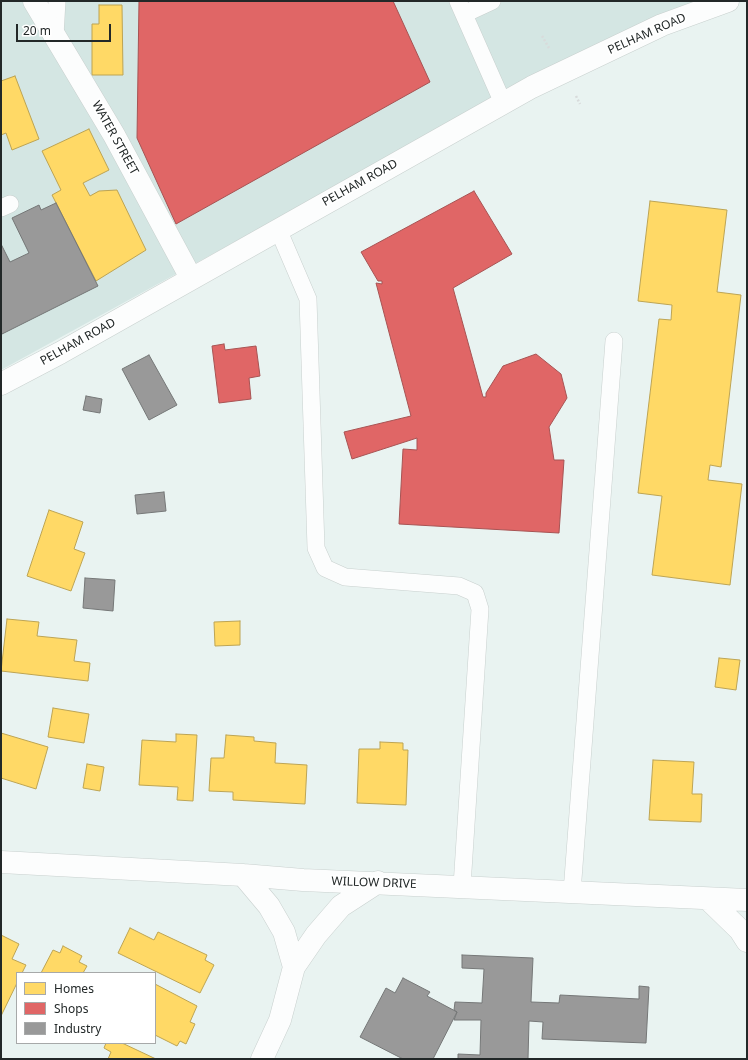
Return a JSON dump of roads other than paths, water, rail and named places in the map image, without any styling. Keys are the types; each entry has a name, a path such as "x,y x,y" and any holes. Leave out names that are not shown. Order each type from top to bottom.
{"street":[{"name":"WATER STREET","path":"34,1 114,135 191,278"},
{"name":"PELHAM ROAD","path":"3,378 60,353 532,87 662,25 728,1"},
{"name":"WILLOW DRIVE","path":"1,862 243,875 303,880 378,882 747,900"},
{"path":"243,875 270,906 284,932 294,967"},
{"path":"262,1059 280,1020 294,967 316,935 341,906 378,882"},
{"path":"708,898 740,930 747,941"}],"lane":[{"path":"54,35 57,1"},
{"path":"492,1 461,8 503,103"},
{"path":"278,229 308,299 316,548 325,568 345,577 459,586 475,593 480,610 462,886"},
{"path":"572,892 614,341"}]}
